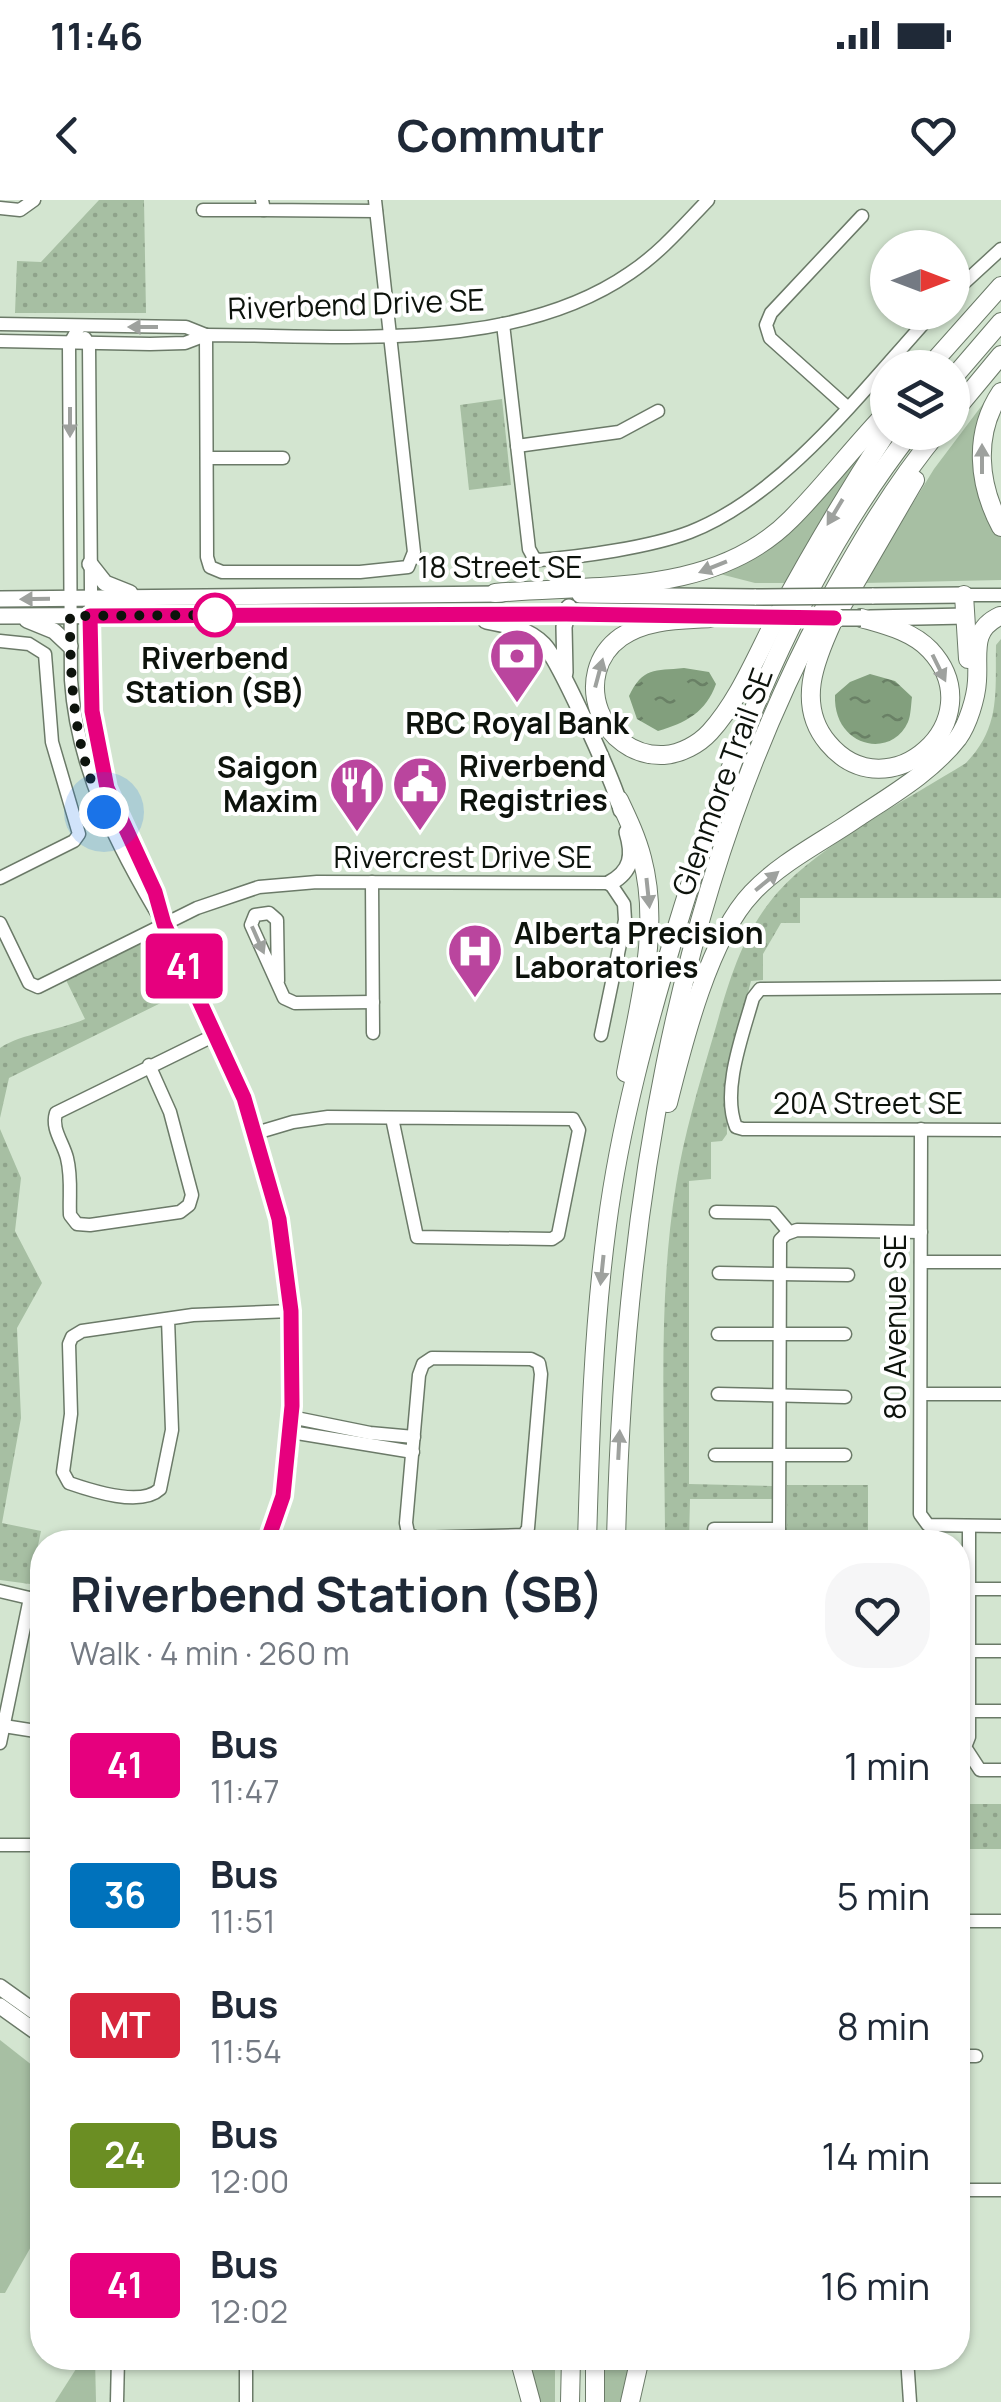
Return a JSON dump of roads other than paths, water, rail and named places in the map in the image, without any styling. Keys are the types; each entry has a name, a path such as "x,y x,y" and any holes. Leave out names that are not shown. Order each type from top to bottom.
{"highway":[{"path":"944,350 1001,286"},
{"path":"970,358 1001,322"},
{"path":"970,392 1001,355"},
{"path":"970,396 986,372"},
{"path":"1001,392 986,424 981,449 985,491 1001,527"},
{"path":"495,593 659,582 706,572 750,550 789,521 870,431"},
{"path":"710,618 642,627 607,651 596,673 596,702 608,730 627,746 650,754 671,754 692,746 712,730 830,520 875,450"},
{"name":"Glenmore Trail SE","path":"587,1530 607,1222 627,1114 662,978 745,723 834,549 897,450"},
{"name":"Glenmore Trail SE","path":"616,1530 623,1354 652,1128 680,1000 745,786 791,672 856,550 924,450"},
{"path":"861,618 903,631 930,650 949,691 949,708 942,730 927,750 903,765 876,768 851,762 819,732 809,696 822,644 833,620 892,515 934,450"},
{"path":"964,595 971,704"},
{"path":"638,1230 698,998 735,916 752,893 780,870 916,778 944,754 961,734 977,685 978,636 988,622 1000,616"},
{"path":"607,1222 612,1150 650,926 643,860 620,800"},
{"path":"521,2370 530,2402"},
{"path":"570,2370 570,2402"},
{"path":"595,2370 595,2402"},
{"path":"630,2402 637,2370"}],"main road":[{"path":"90,564 105,583 149,598"},
{"name":"18 Street SE","path":"90,607 149,598 495,593 964,595"},
{"path":"565,675 566,614 574,604 601,596"},
{"name":"18 Street SE","path":"0,599 70,607 457,615 966,616"},
{"name":"18 Street SE","path":"0,616 70,607"},
{"path":"457,615 527,632 547,647 565,675 620,800 632,855 628,870 610,883"},
{"path":"19,616 54,630 70,646"},
{"path":"0,1987 30,2008"},
{"path":"0,2006 30,2027"}],"street":[{"path":"0,208 20,210 34,200"},
{"name":"Riverbend Drive SE","path":"0,342 185,343 206,335 452,332 503,324 566,306 616,283 657,252 708,200"},
{"path":"203,210 263,205 375,205 414,552 408,567 360,572 216,571 210,567 206,335"},
{"path":"847,407 770,338 766,325 771,314 862,216"},
{"path":"970,277 1001,249"},
{"name":"Riverbend Drive SE","path":"0,324 186,327 206,335"},
{"path":"503,324 529,549 534,558 546,560 650,543 690,532 726,515 784,473 918,330"},
{"path":"80,327 70,345 73,708 84,762 113,832 164,924 217,1034 256,1133 279,1219 291,1311 292,1417 281,1508 272,1530"},
{"path":"80,327 89,345 90,698 99,758 112,800 155,892 164,924"},
{"path":"517,446 619,432 658,411"},
{"path":"206,458 283,458"},
{"name":"18 Street SE","path":"964,595 1001,595"},
{"name":"18 Street SE","path":"966,616 1000,616"},
{"path":"0,641 29,644 44,654 52,742 79,834 74,841 0,878"},
{"path":"372,882 374,1033"},
{"name":"Rivercrest Drive SE","path":"0,923 30,983 38,987 218,898 258,887 372,882 610,883 620,896 625,920 601,1035"},
{"path":"278,981 251,925 255,915 270,913 277,920 278,981 280,993 289,1002 372,1002"},
{"name":"20A Street SE","path":"1001,988 760,989 753,998 734,1066 733,1119 736,1127 1001,1130"},
{"path":"149,1065 176,1130 192,1195 190,1204 180,1212 77,1224 70,1215 71,1178 54,1118 60,1109 149,1065 217,1034"},
{"path":"256,1133 307,1119 392,1118 567,1118 577,1122 579,1130 558,1235 552,1239 417,1237 392,1118"},
{"name":"80 Avenue SE","path":"920,1129 920,1514 924,1523 969,1526"},
{"path":"716,1212 773,1213 789,1232 920,1232"},
{"path":"780,1530 778,1273 779,1244 789,1232"},
{"path":"921,1262 1001,1262"},
{"path":"718,1274 848,1275"},
{"path":"168,1319 172,1430 160,1489 151,1496 134,1496 69,1483 63,1467 71,1414 72,1337 82,1332 168,1319 291,1311"},
{"path":"718,1334 845,1334"},
{"path":"408,1530 419,1375 427,1360 531,1359 539,1363 542,1374 527,1530"},
{"path":"718,1394 845,1397"},
{"path":"921,1394 1001,1394"},
{"path":"292,1417 413,1445"},
{"path":"291,1432 413,1445"},
{"path":"715,1455 845,1455"},
{"path":"968,1530 969,1526 1001,1526"},
{"path":"714,1529 723,1530"},
{"path":"970,1589 1001,1589"},
{"path":"0,1591 30,1598"},
{"path":"0,1743 30,1623"},
{"path":"970,1651 1001,1651"},
{"path":"970,1711 1001,1711"},
{"path":"4,1726 30,1730"},
{"path":"970,1759 980,1770 1001,1770"},
{"path":"0,1846 30,1845"},
{"path":"970,1921 1001,1921"},
{"path":"970,2056 976,2056"},
{"path":"970,2190 1001,2190"},
{"path":"117,2402 118,2370"},
{"path":"246,2370 246,2402"},
{"path":"908,2370 910,2402"}],"water":[{"path":"684,668 709,672 716,684 701,709 658,731 637,719 629,696 639,680 650,672"},
{"path":"870,674 895,681 912,697 909,719 900,734 877,744 864,742 843,726 835,695 850,682"}],"place":[{"name":"Riverbend Station (SB)","path":"215,615"},
{"name":"RBC Royal Bank","path":"517,705"},
{"name":"Riverbend Registries","path":"420,833"},
{"name":"Saigon Maxim","path":"357,834"},
{"name":"Alberta Precision Laboratories","path":"475,1000"}]}
